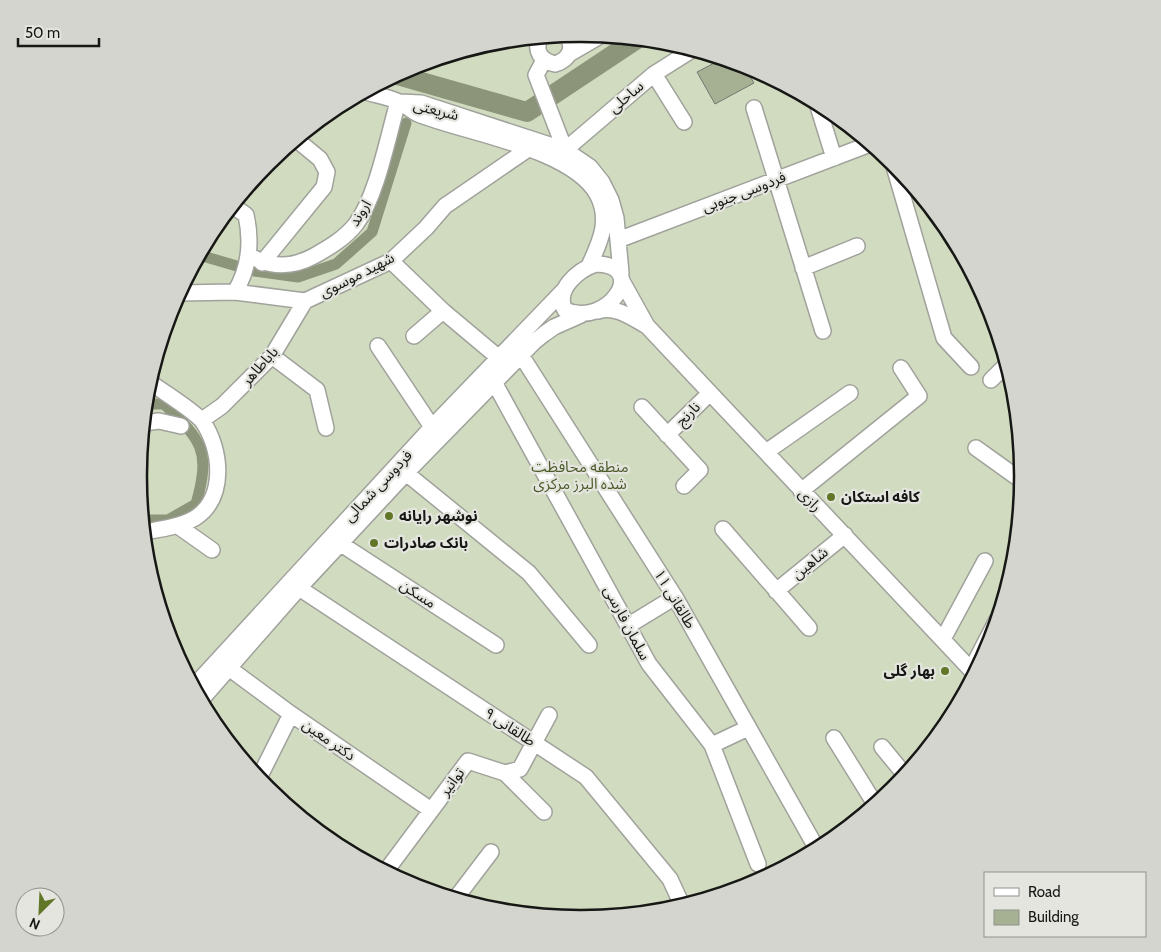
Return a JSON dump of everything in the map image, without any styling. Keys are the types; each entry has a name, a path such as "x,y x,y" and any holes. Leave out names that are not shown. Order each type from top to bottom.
{"street":[{"path":"539,44 538,49 544,60 555,64 566,59 569,54 570,42"},
{"path":"569,54 589,42"},
{"name":"ساحلی","path":"565,150 654,74 684,55"},
{"path":"544,60 536,75 565,150"},
{"path":"654,74 684,122"},
{"path":"375,95 398,102"},
{"name":"شریعتی","path":"398,102 421,103 565,150 590,167 602,182 616,218 621,277"},
{"name":"شریعتی","path":"398,102 418,113 553,158 574,170 597,193 605,221 601,238 589,266"},
{"name":"اروند","path":"253,260 284,266 306,260 336,244 356,223 370,197 398,102"},
{"path":"754,108 823,330"},
{"path":"821,116 834,158"},
{"path":"238,286 253,260 324,187 327,172 320,160 302,144"},
{"name":"فردوسی جنوبی","path":"618,240 862,147"},
{"name":"شهید موسوی","path":"188,292 238,286 305,301 392,261 426,228 445,206 528,149"},
{"path":"898,181 944,338 971,367"},
{"path":"239,210 246,214 253,260"},
{"path":"803,268 857,246"},
{"path":"392,261 443,311 499,358"},
{"path":"605,264 613,267 621,277 647,326 627,315 606,308 586,314 566,310 562,304 562,296 578,273 589,266 605,264"},
{"path":"586,314 609,304 616,297 621,277"},
{"name":"فردوسی شمالی","path":"205,693 223,664 432,427 566,289"},
{"name":"باباطاهر","path":"202,420 222,406 272,356 305,301"},
{"path":"414,336 443,311"},
{"name":"فردوسی شمالی","path":"199,682 223,664 300,588 406,473 521,356 554,327 586,314"},
{"name":"رازی","path":"647,326 969,668"},
{"path":"378,346 432,427"},
{"path":"272,356 316,390 326,428"},
{"name":"طالقانی ۱۱","path":"521,356 675,596 813,841"},
{"path":"801,491 919,396 901,368"},
{"path":"992,380 1001,371"},
{"name":"سلمان فارسی","path":"494,382 629,625 648,664 712,745 758,864"},
{"path":"151,531 178,526 196,517 210,504 217,484 218,453 202,420 156,389"},
{"name":"نارنج","path":"667,435 710,393"},
{"path":"766,452 850,393"},
{"path":"642,407 700,470 684,486"},
{"path":"151,422 158,421 181,426"},
{"path":"976,448 1014,475"},
{"path":"406,473 529,573 589,645"},
{"path":"178,526 212,550"},
{"path":"723,529 809,628"},
{"name":"شاهین","path":"776,591 845,535"},
{"name":"مسکن","path":"341,544 496,645"},
{"path":"943,639 985,561"},
{"name":"طالقانی ۹","path":"300,588 586,778 670,879 679,898"},
{"path":"629,625 675,596"},
{"name":"دکتر معین","path":"223,664 291,714 431,810"},
{"path":"263,771 291,714"},
{"path":"505,773 520,770 550,715"},
{"path":"712,745 748,728"},
{"path":"834,738 871,798"},
{"path":"882,746 900,769"},
{"name":"توانیر","path":"390,865 468,761 505,773"},
{"path":"505,773 544,812"},
{"path":"460,892 491,852"}],"green space":[{"name":"منطقه محافظت شده البرز مرکزی","path":"580,42 609,43 637,46 693,57 746,75 772,87 844,132 887,169 906,190 941,235 956,259 981,310 991,337 1006,391 1010,419 1014,476 1013,504 1006,561 999,588 981,642 969,668 941,717 924,740 887,783 866,802 844,820 797,851 746,877 720,886 693,895 637,906 609,909 552,909 524,906 468,895 415,877 389,865 317,820 274,783 255,762 220,717 205,693 180,642 170,615 155,561 151,533 147,476 148,448 155,391 162,364 180,310 192,284 220,235 237,212 274,169 295,150 317,132 364,101 415,75 441,66 468,57 524,46"}],"building":[{"path":"713,64 751,77 754,83 715,104 697,72"}],"waterway":[{"path":"408,78 527,112 628,45"},
{"path":"206,257 254,271 298,277 336,264 372,232 406,123"},
{"path":"150,520 168,520 196,504 203,471 200,448 195,438 164,404 153,404"}],"place":[{"name":"کافه استکان","path":"831,497"},
{"name":"نوشهر رایانه","path":"389,516"},
{"name":"بانک صادرات","path":"374,543"},
{"name":"بهار گلی","path":"945,671"}]}
